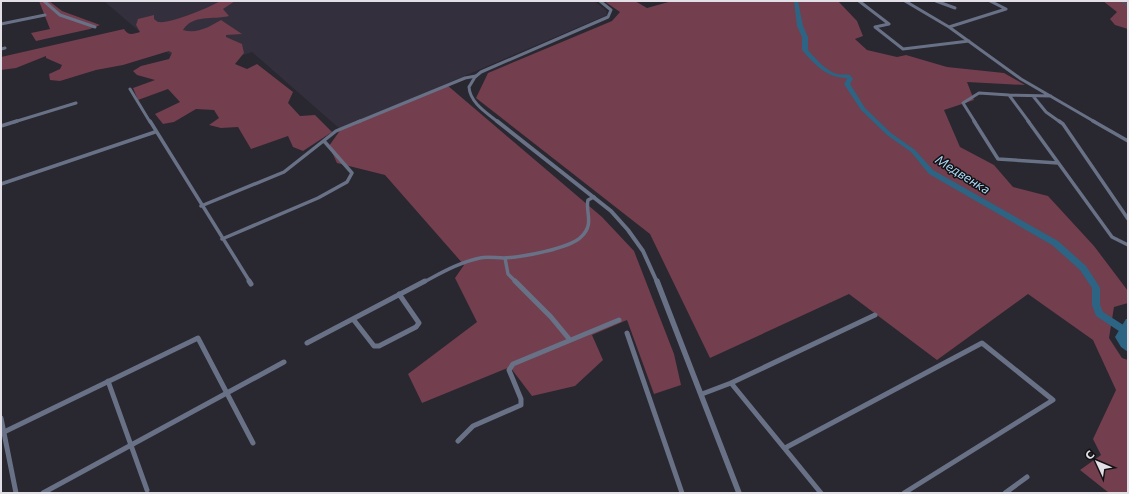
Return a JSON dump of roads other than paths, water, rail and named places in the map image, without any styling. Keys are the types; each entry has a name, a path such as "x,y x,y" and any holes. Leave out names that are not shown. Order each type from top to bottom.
{"street":[{"path":"44,1 47,6 57,13 95,27"},
{"path":"201,206 284,172 336,131 465,78 476,76 487,69 608,17 611,10 600,1"},
{"path":"859,1 889,24 875,27 903,49 969,41"},
{"path":"905,1 949,27 1022,79 1128,141"},
{"path":"936,1 955,8"},
{"path":"949,27 1006,9 990,1"},
{"path":"1,24 45,15"},
{"path":"1,49 5,48"},
{"path":"476,76 470,86 469,92 471,98 484,111 594,197 624,224 648,259 702,394 739,493"},
{"path":"130,89 155,132 251,284"},
{"path":"1052,96 979,93 963,103 998,159 1058,163"},
{"path":"1009,95 1112,237 1128,245"},
{"path":"1033,96 1046,112 1064,124 1128,219"},
{"path":"1,126 76,103"},
{"path":"1,184 155,132"},
{"path":"222,239 318,198 347,182 352,173 324,141"},
{"path":"307,343 399,294 471,260 482,257 505,258 551,250 569,244 581,237 587,226 590,217 587,207 588,200 594,197"},
{"path":"505,258 508,274 551,317 570,340"},
{"path":"353,319 374,346 380,346 416,327 419,323 399,294"},
{"path":"702,394 731,384 876,315"},
{"path":"458,441 473,426 521,405 521,399 509,370 512,364 619,320"},
{"path":"627,333 682,493"},
{"path":"4,432 198,338 253,443"},
{"path":"785,448 982,343 1053,400 904,493"},
{"path":"43,493 284,362"},
{"path":"108,382 147,490"},
{"path":"731,384 821,493"},
{"path":"1,418 16,493"},
{"path":"1005,493 1027,477"}],"water":[{"path":"1126,319 1128,319 1128,352 1121,347 1115,337"}],"waterway":[{"name":"Медвенка","path":"796,1 800,26 805,37 805,50 814,60 830,73 838,76 848,76 850,79 847,84 863,109 889,134 913,151 931,172 1055,243 1083,268 1096,288 1096,305 1099,314 1128,333"},
{"path":"1121,1 1128,6"}]}
